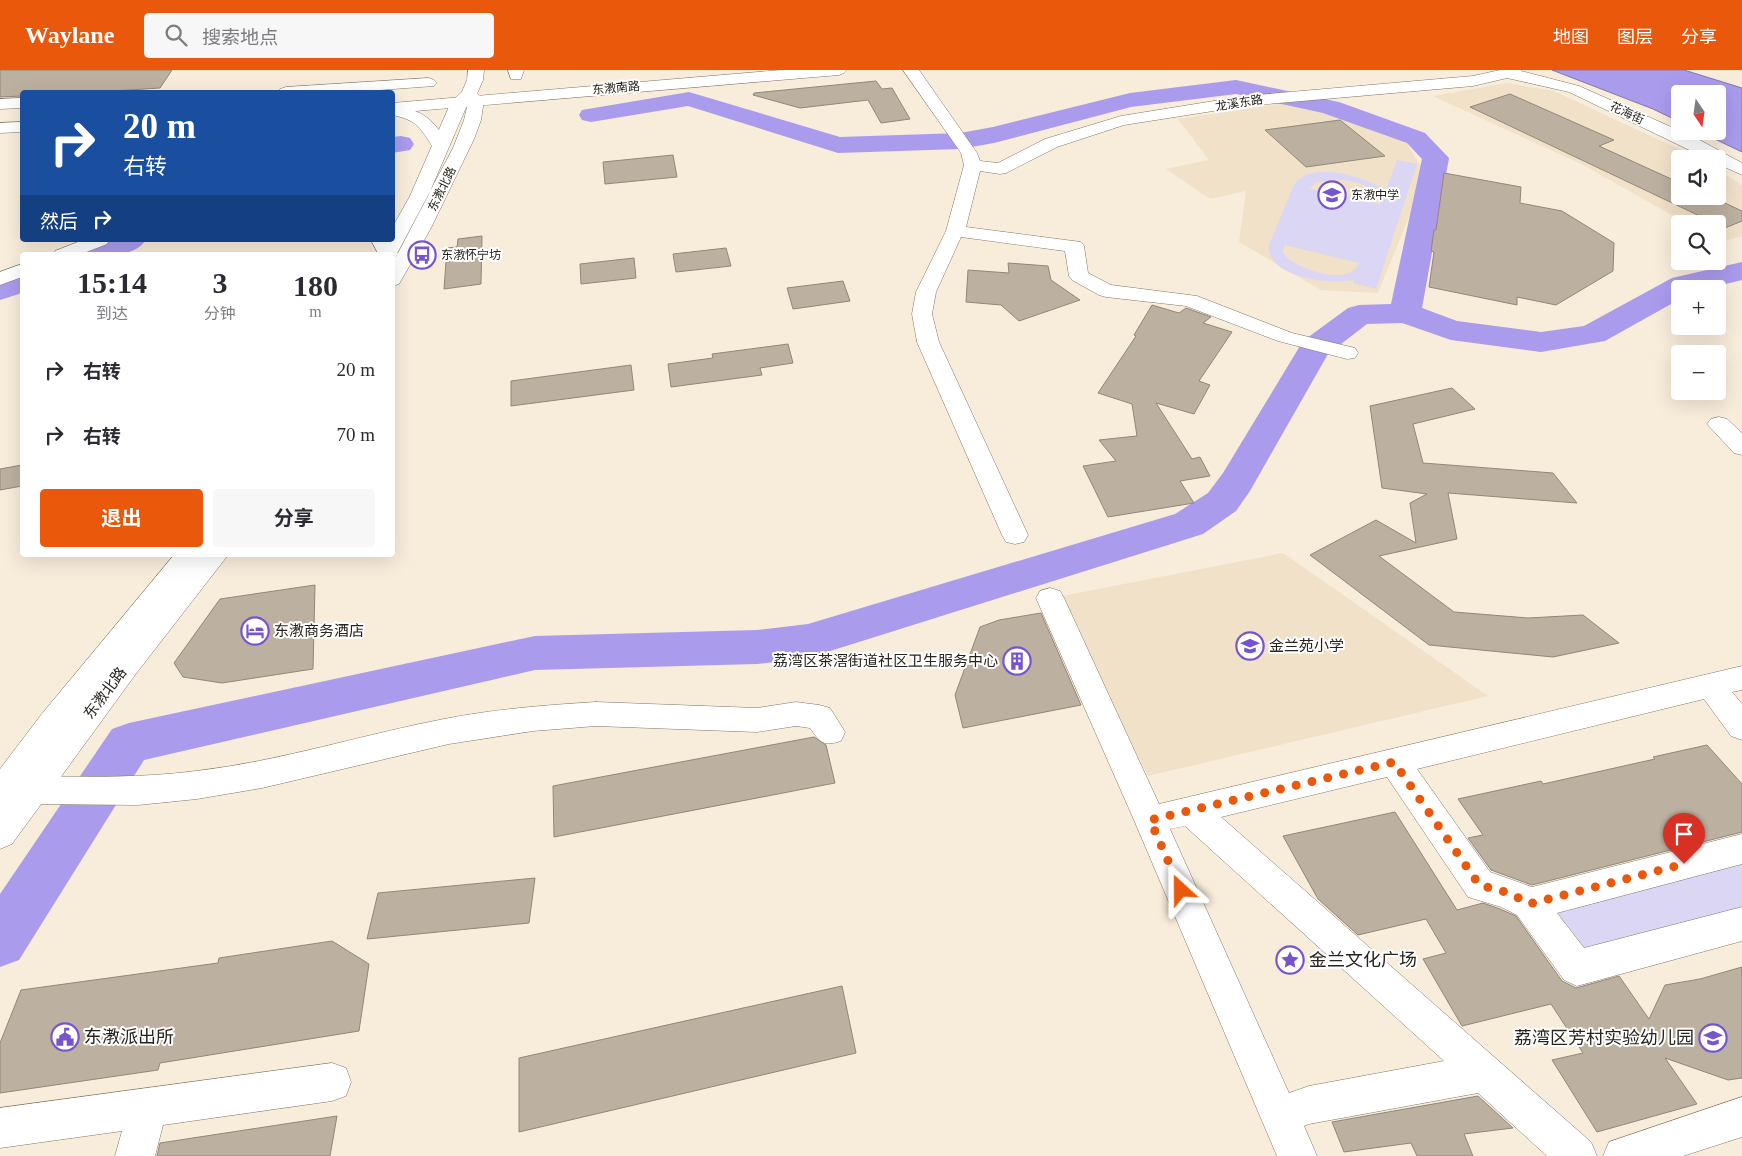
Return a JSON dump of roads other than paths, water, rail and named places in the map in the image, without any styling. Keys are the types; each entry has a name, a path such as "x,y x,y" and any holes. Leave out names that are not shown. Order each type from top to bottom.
{"street":[{"name":"东漖北路","path":"395,234 419,196 440,145 468,98 475,80 476,70"},
{"name":"东漖南路","path":"395,109 468,98 766,70"},
{"name":"东漖南路","path":"395,101 533,95 839,70"},
{"path":"911,70 971,159 955,231 926,292 922,314 928,342 1014,534"},
{"name":"龙溪东路","path":"971,159 1000,169 1051,143 1121,121 1245,101 1459,82 1492,78 1510,72"},
{"name":"花海街","path":"1510,72 1574,89 1690,142 1742,170"},
{"path":"318,90 429,83"},
{"path":"469,130 486,114 499,106 533,95"},
{"name":"东漖北路","path":"395,275 426,221 469,130 473,119 468,98"},
{"path":"0,104 20,103"},
{"path":"395,110 421,118 428,124 440,145"},
{"path":"0,121 20,120"},
{"path":"0,128 20,127"},
{"path":"955,231 1074,246 1079,276 1106,291 1190,300 1285,337 1347,353"},
{"path":"70,252 95,242"},
{"path":"0,279 20,271"},
{"path":"1719,424 1742,447"},
{"name":"东漖北路","path":"0,794 52,724 187,557"},
{"name":"东漖北路","path":"0,834 125,667 213,557"},
{"path":"1050,598 1150,820 1297,1156"},
{"path":"1150,820 1742,678"},
{"path":"1710,686 1742,727"},
{"path":"33,790 73,792 138,791 197,785 262,774 449,731 533,719 596,714 757,720 796,714 820,717 830,732"},
{"path":"1394,762 1480,886 1498,888 1514,894 1529,904 1577,968 1742,924"},
{"path":"1191,811 1577,1156"},
{"path":"1529,904 1742,848"},
{"path":"1280,1116 1309,1105 1485,1073"},
{"path":"0,1128 332,1082"},
{"path":"135,1156 148,1108"},
{"path":"1623,1156 1742,1117"}],"waterway":[{"path":"591,115 689,99 838,145 960,141 994,135 1130,100 1236,87 1330,107 1416,138 1436,158 1405,313"},
{"path":"395,145 401,144"},
{"path":"101,252 126,242"},
{"path":"1405,313 1451,330 1541,342 1593,334 1683,285 1742,271"},
{"path":"0,291 20,283"},
{"path":"0,941 129,743 535,653 757,647 808,641 1189,524 1222,502 1237,482 1315,348 1359,315 1405,313"}],"place":[{"name":"东漖中学","path":"1332,195"},
{"name":"东漖怀宁坊","path":"422,255"},
{"name":"东漖商务酒店","path":"255,631"},
{"name":"金兰苑小学","path":"1250,646"},
{"name":"荔湾区茶滘街道社区卫生服务中心","path":"1017,661"},
{"name":"金兰文化广场","path":"1290,960"},
{"name":"东漖派出所","path":"65,1037"},
{"name":"荔湾区芳村实验幼儿园","path":"1713,1038"}]}
